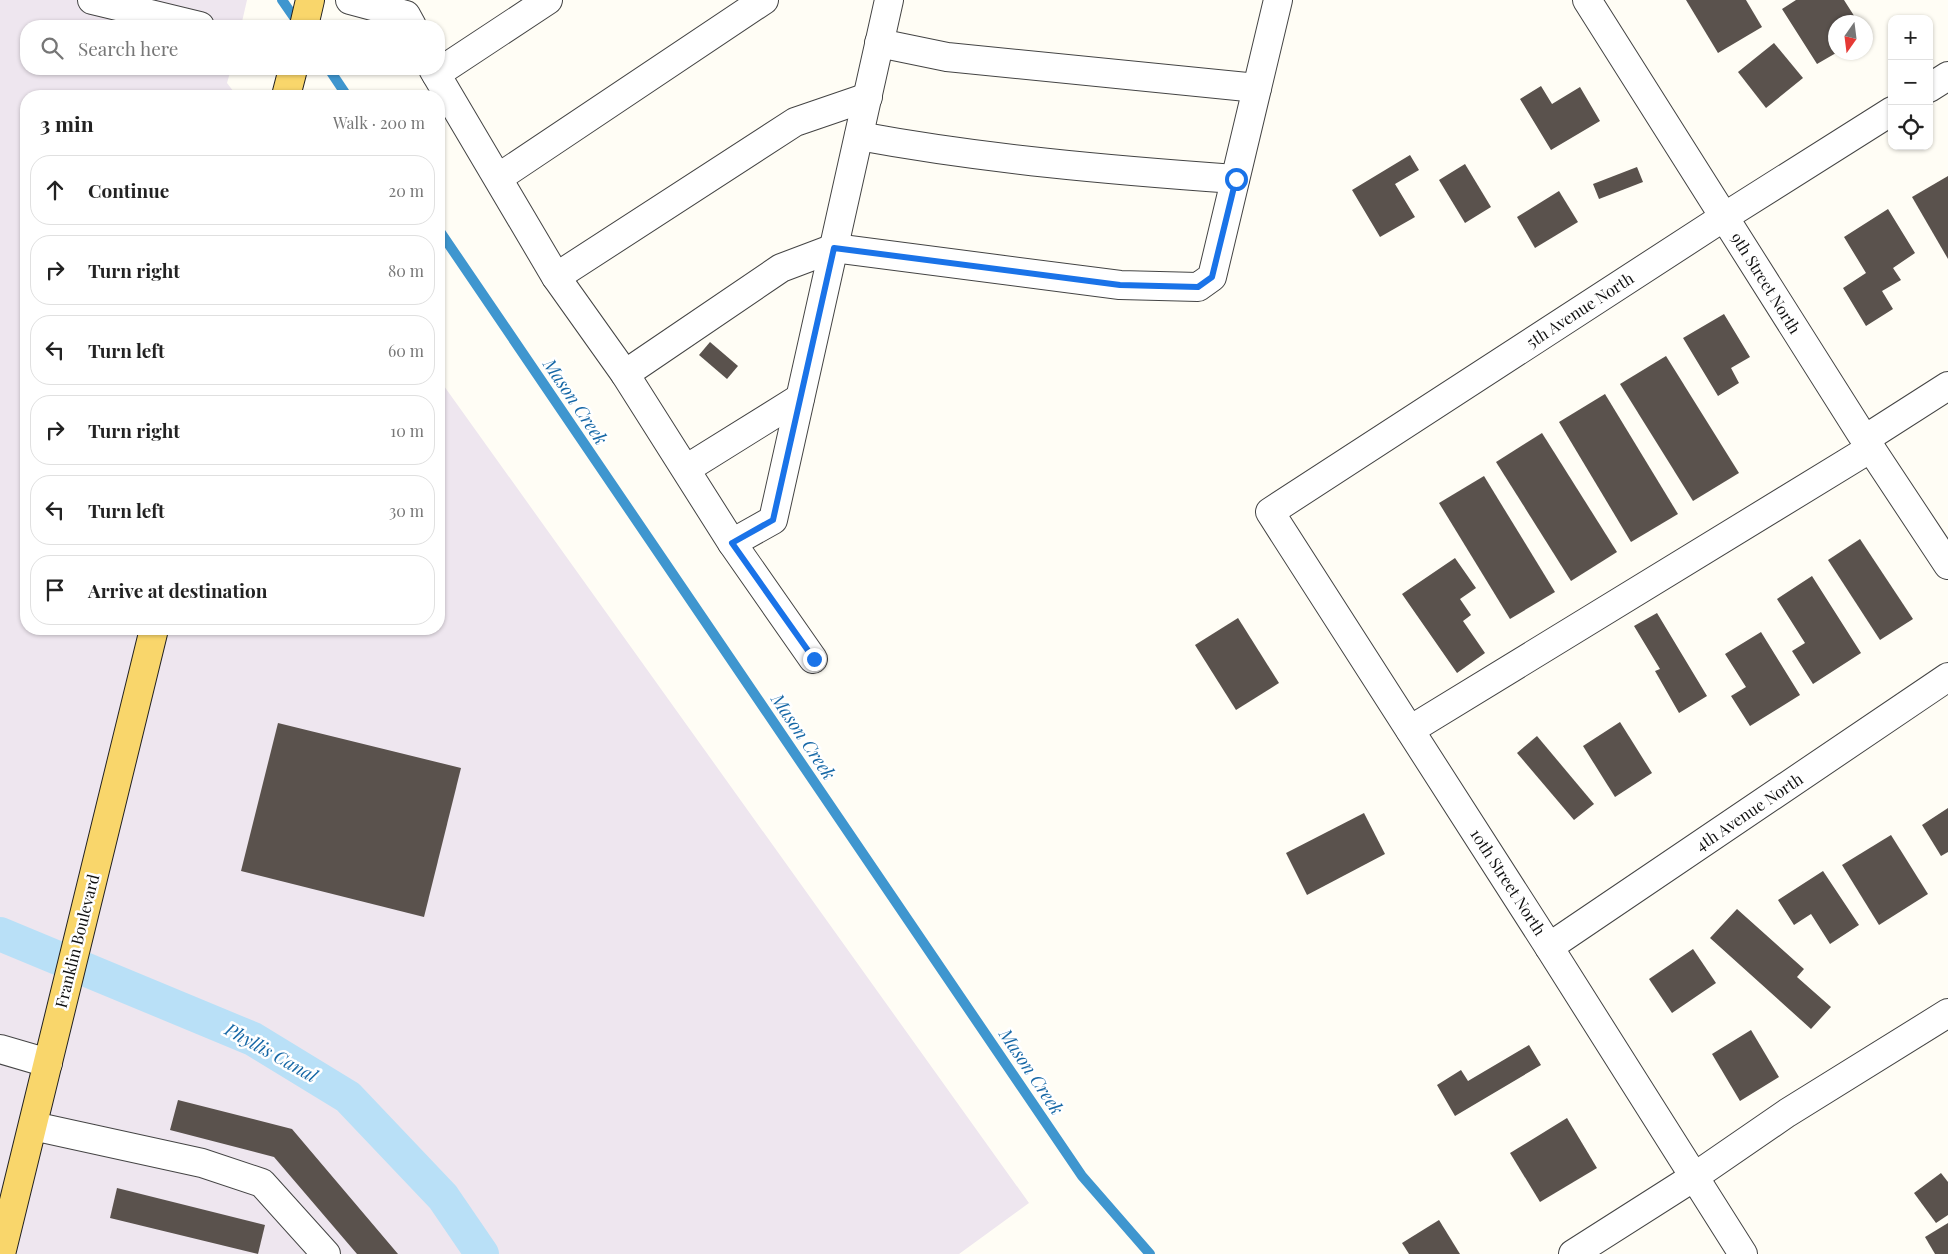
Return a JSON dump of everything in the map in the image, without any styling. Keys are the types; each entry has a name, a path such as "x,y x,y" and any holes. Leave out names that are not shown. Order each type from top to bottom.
{"main road":[{"path":"305,20 310,0"},
{"path":"288,90 291,75"},
{"name":"Franklin Boulevard","path":"1,1254 153,635"}],"street":[{"path":"92,0 175,20"},
{"path":"350,0 409,14"},
{"path":"445,66 548,0"},
{"path":"498,178 764,0"},
{"path":"732,543 773,520 889,0"},
{"path":"625,374 781,268 834,248 1120,285 1198,287 1212,277 1278,0"},
{"name":"9th Street North","path":"1595,3 1724,217 1868,444 1948,565"},
{"path":"879,43 947,57 1257,88"},
{"path":"437,75 556,277 625,374 732,543 814,659"},
{"path":"1933,85 1948,76"},
{"path":"556,277 795,122 868,97"},
{"name":"5th Avenue North","path":"1270,512 1724,217 1888,114"},
{"path":"858,136 931,150 1119,171 1236,179"},
{"path":"1410,730 1868,444 1948,386"},
{"path":"686,469 800,398"},
{"name":"10th Street North","path":"1270,512 1549,946 1743,1254"},
{"name":"4th Avenue North","path":"1549,946 1948,677"},
{"path":"1573,1254 1694,1177 1787,1113 1948,1013"},
{"path":"0,1049 48,1063"},
{"path":"33,1126 202,1163 262,1183 326,1254"}],"shaded area":[{"path":"0,0 247,0 242,20 20,20 20,75 229,75 227,83 232,90 20,90 20,635 445,635 445,387 1029,1203 959,1254 0,1254"}],"building":[{"path":"1686,0 1746,0 1762,27 1718,53"},
{"path":"1796,0 1844,0 1854,15 1828,15 1828,58 1817,64 1782,9"},
{"path":"1774,43 1803,78 1766,108 1738,72"},
{"path":"1541,86 1552,104 1580,87 1600,121 1551,150 1520,99"},
{"path":"1410,155 1419,170 1395,184 1415,217 1380,237 1352,190"},
{"path":"1465,164 1491,207 1465,223 1439,180"},
{"path":"1637,167 1643,182 1599,199 1593,184"},
{"path":"1948,176 1948,259 1912,197"},
{"path":"1559,191 1578,222 1535,248 1517,217"},
{"path":"1888,209 1915,253 1893,268 1901,280 1882,291 1893,309 1866,326 1843,288 1866,273 1844,237"},
{"path":"1724,314 1750,357 1731,368 1739,383 1718,396 1683,338"},
{"path":"710,342 738,366 727,379 699,355"},
{"path":"1666,356 1739,473 1693,501 1620,384"},
{"path":"1605,394 1678,514 1631,542 1559,422"},
{"path":"1542,433 1617,552 1571,581 1496,462"},
{"path":"1484,476 1555,592 1510,619 1439,503"},
{"path":"1860,539 1913,619 1880,640 1828,560"},
{"path":"1455,558 1476,588 1460,599 1471,615 1463,621 1485,653 1457,673 1402,594"},
{"path":"1812,576 1861,653 1813,684 1792,651 1805,643 1777,599"},
{"path":"1657,613 1707,696 1679,713 1655,671 1660,669 1634,626"},
{"path":"1238,618 1279,683 1236,710 1195,645"},
{"path":"1761,632 1800,695 1750,726 1731,696 1746,687 1725,654"},
{"path":"1620,722 1652,773 1615,797 1583,746"},
{"path":"278,723 461,768 424,917 241,871"},
{"path":"1537,736 1594,804 1574,820 1517,753"},
{"path":"1948,808 1948,852 1941,856 1922,825"},
{"path":"1364,813 1385,854 1307,895 1286,853"},
{"path":"1891,835 1928,894 1879,925 1842,865"},
{"path":"1823,871 1859,925 1830,944 1811,914 1794,925 1778,900"},
{"path":"1737,909 1804,969 1797,977 1831,1007 1811,1029 1710,938"},
{"path":"1693,949 1716,983 1672,1013 1649,979"},
{"path":"1751,1030 1779,1077 1740,1101 1712,1054"},
{"path":"1529,1045 1541,1065 1455,1116 1437,1085 1461,1070 1468,1081"},
{"path":"178,1100 292,1129 398,1254 357,1254 274,1157 170,1130"},
{"path":"1567,1118 1597,1168 1540,1202 1510,1153"},
{"path":"1941,1173 1948,1182 1948,1215 1936,1223 1914,1193"},
{"path":"117,1188 265,1225 258,1254 110,1218"},
{"path":"1439,1220 1460,1254 1409,1254 1402,1243"},
{"path":"1948,1223 1948,1254 1935,1254 1925,1237"}],"waterway":[{"name":"Mason Creek","path":"282,0 296,20"},
{"name":"Mason Creek","path":"333,75 343,90"},
{"name":"Mason Creek","path":"445,239 1082,1176 1150,1254"},
{"name":"Phyllis Canal","path":"0,934 253,1039 348,1097 443,1197 482,1254"}],"route":[{"path":"814,659 732,543 773,520 834,248 1120,285 1198,287 1212,277 1236,179"}]}
